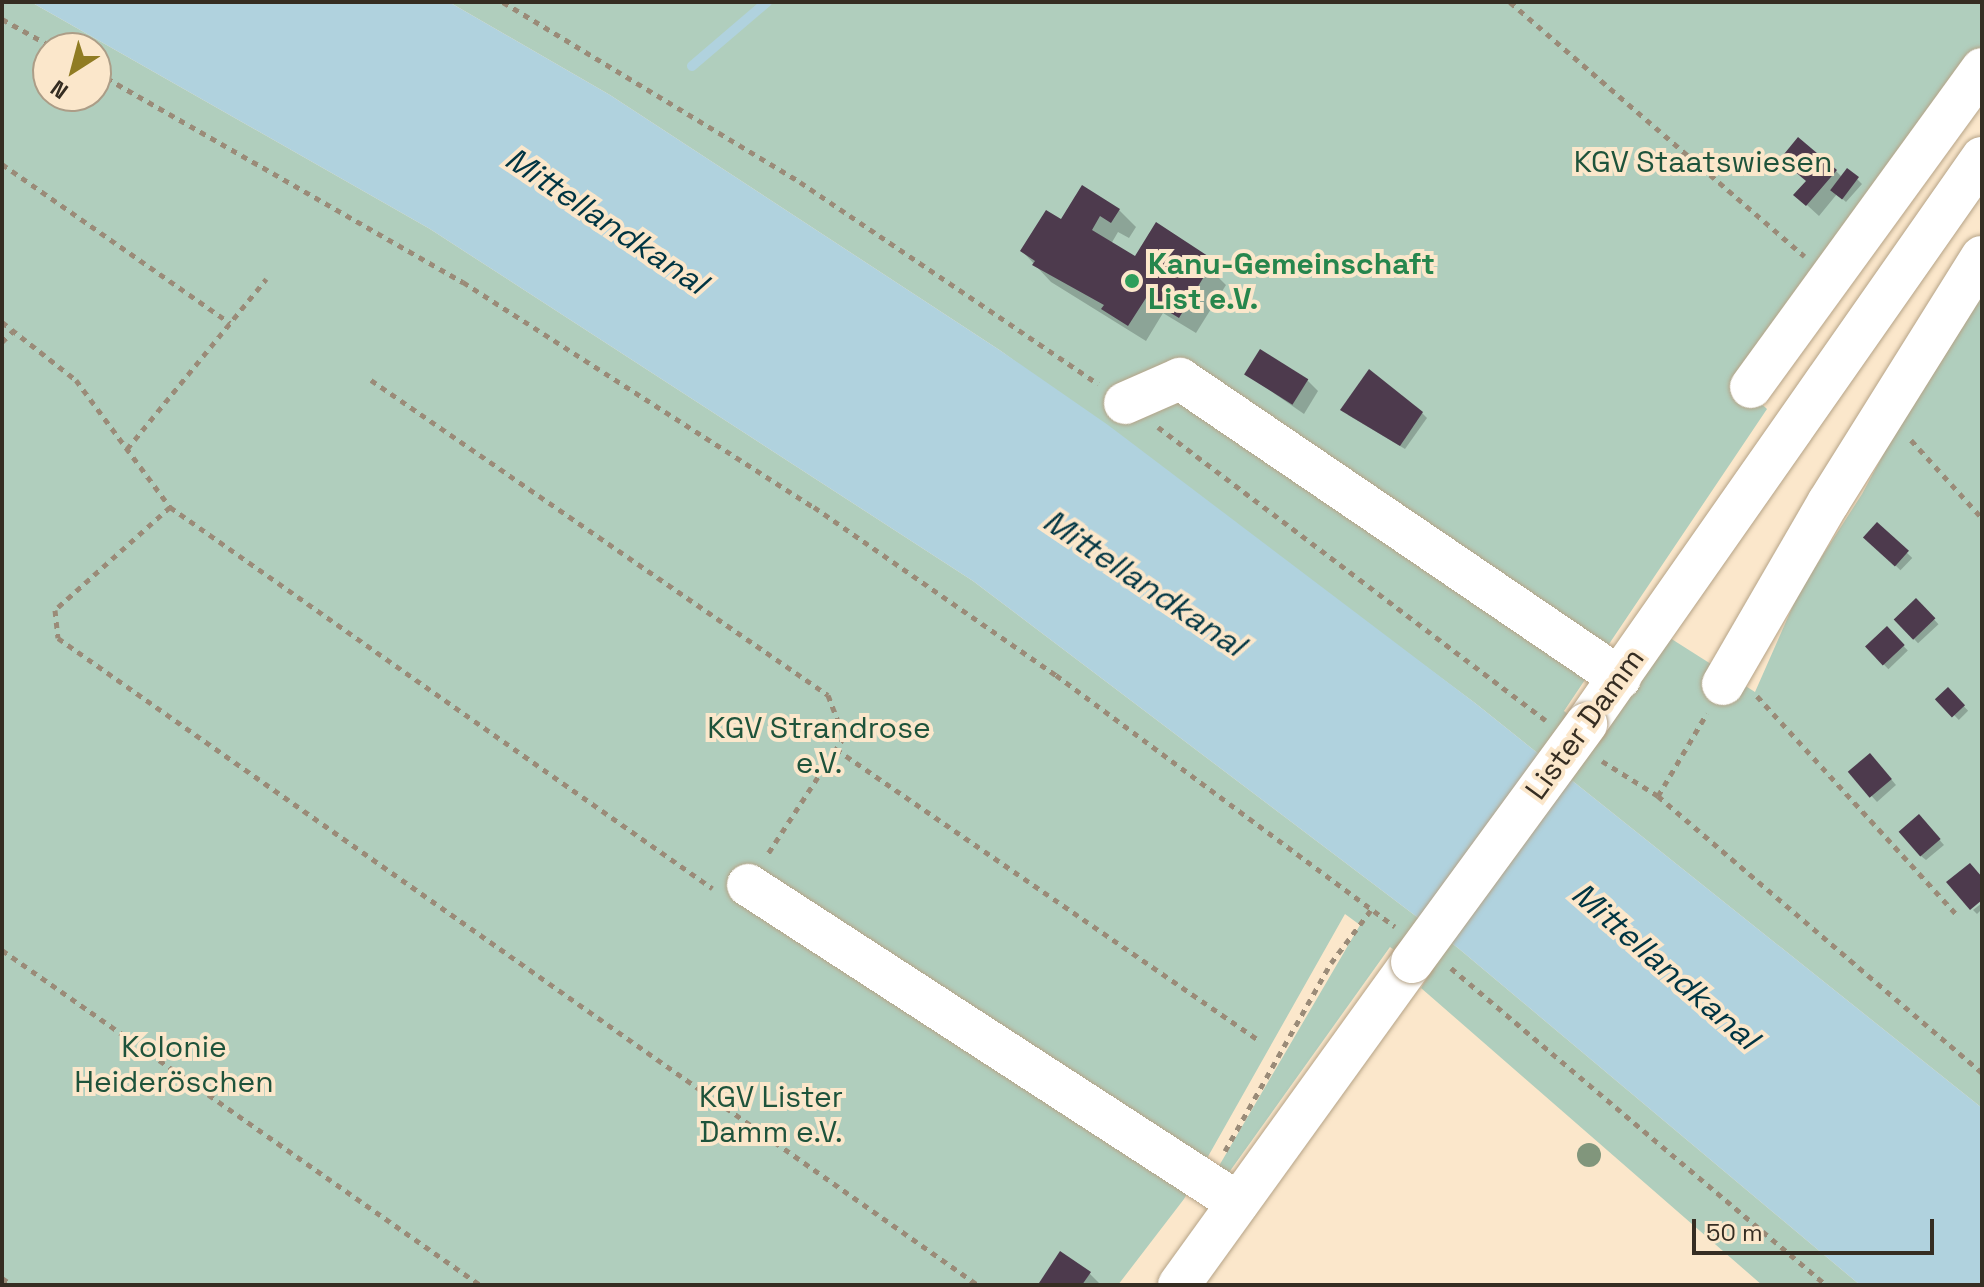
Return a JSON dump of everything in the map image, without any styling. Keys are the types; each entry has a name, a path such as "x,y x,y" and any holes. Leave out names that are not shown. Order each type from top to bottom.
{"street":[{"path":"1751,387 1982,69"},
{"name":"Lister Damm","path":"1179,1285 1222,1193 1422,954 1580,737 1982,158"},
{"path":"1728,676 1982,257"},
{"path":"1125,403 1180,379 1620,678"},
{"path":"748,885 1222,1193"}],"path":[{"path":"503,2 800,182 1125,403 1658,796 1982,1073"},
{"path":"1510,2 1829,278"},
{"path":"2,19 32,36"},
{"path":"112,81 463,282 814,507 1056,675 1371,910 1826,1285"},
{"path":"2,164 230,323"},
{"path":"127,449 266,279"},
{"path":"2,322 76,380 170,507 736,904 844,737 828,695 371,380"},
{"path":"2,342 13,331"},
{"path":"1886,413 1982,518"},
{"path":"170,507 55,610 58,638 978,1285"},
{"path":"1658,796 1728,676 1959,917"},
{"path":"836,749 1257,1039"},
{"path":"1222,1193 1331,963 1371,910"},
{"path":"2,950 480,1285"},
{"path":"2,1278 12,1285"}],"green space":[{"path":"2,2 31,2 84,32 32,32 32,112 112,112 112,48 430,229 973,581 1458,948 1860,1285 1762,1285 1421,988 1429,975 1390,947 1225,1178 1216,1171 1360,925 1345,914 1184,1199 1118,1285 2,1285"},
{"name":"KGV Staatswiesen","path":"449,2 1982,2 1982,50 1741,385 1767,409 1564,711 1599,739 1670,638 1755,692 1799,592 1862,494 1982,271 1982,1108 1475,703 1001,351 610,95"}],"water":[{"name":"Mittellandkanal","path":"31,2 449,2 610,95 1001,351 1108,425 1475,703 1982,1108 1982,1285 1860,1285 1458,948 973,581 430,229 112,48 112,32 84,32"}],"building":[{"path":"1798,137 1837,170 1806,206 1793,195 1806,181 1780,159"},
{"path":"1847,168 1859,177 1842,199 1830,190"},
{"name":"Kanu-Gemeinschaft List e.V.","path":"1082,185 1120,209 1111,223 1100,216 1092,230 1135,256 1156,222 1214,260 1179,318 1146,298 1128,326 1101,309 1104,305 1032,265 1035,261 1020,251 1046,210 1061,219"},
{"path":"1260,349 1308,379 1292,405 1244,374"},
{"path":"1369,369 1423,412 1400,446 1340,410"},
{"path":"1877,522 1909,551 1895,566 1863,538"},
{"path":"1916,598 1935,618 1913,640 1894,620"},
{"path":"1887,626 1905,645 1883,665 1865,646"},
{"path":"1948,687 1965,705 1952,718 1935,699"},
{"path":"1870,753 1892,779 1870,798 1848,772"},
{"path":"1919,814 1941,839 1920,857 1899,832"},
{"path":"1970,863 1982,877 1982,900 1970,910 1946,882"},
{"path":"1060,1251 1091,1272 1082,1285 1039,1283"}],"waterway":[{"path":"692,66 767,2"}],"place":[{"name":"Kanu-Gemeinschaft List e.V.","path":"1132,281"}],"park label":[{"name":"KGV Strandrose e.V.","path":"819,745"},
{"name":"Kolonie Heideröschen","path":"174,1064"},
{"name":"KGV Lister Damm e.V.","path":"771,1114"}]}
